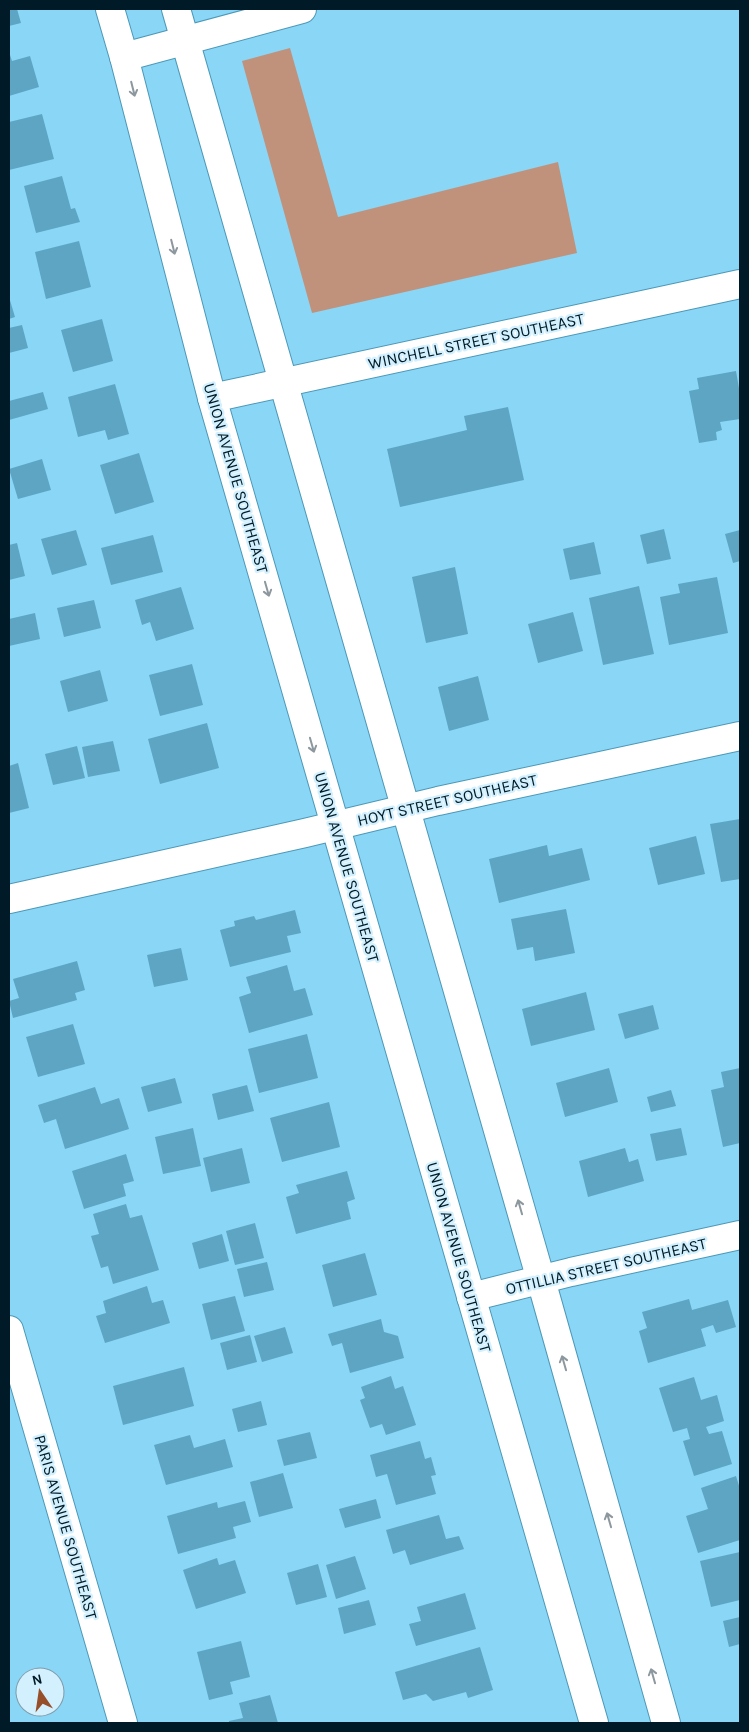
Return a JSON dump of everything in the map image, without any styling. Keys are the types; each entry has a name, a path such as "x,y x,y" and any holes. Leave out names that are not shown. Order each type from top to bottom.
{"street":[{"name":"UNION AVENUE SOUTHEAST","path":"110,9 212,398 594,1723"},
{"path":"176,9 541,1280 666,1723"},
{"path":"124,57 302,9"},
{"name":"WINCHELL STREET SOUTHEAST","path":"212,398 740,284"},
{"name":"HOYT STREET SOUTHEAST","path":"9,899 438,801 740,736"},
{"name":"OTTILLIA STREET SOUTHEAST","path":"471,1297 740,1235"},
{"name":"PARIS AVENUE SOUTHEAST","path":"9,1330 123,1723"}],"shaded area":[{"path":"290,48 338,217 558,162 577,253 312,313 242,61"}],"building":[{"path":"9,9 17,9 21,23 9,26"},
{"path":"9,52 12,61 30,56 39,87 9,96"},
{"path":"42,114 54,159 9,170 9,122"},
{"path":"62,176 71,209 75,208 80,222 36,233 24,186"},
{"path":"79,241 91,287 46,299 35,252"},
{"path":"9,297 15,317 9,319"},
{"path":"102,319 113,361 73,372 61,330"},
{"path":"22,325 28,348 9,353 9,328"},
{"path":"736,371 740,394 740,419 720,422 722,430 716,432 717,440 699,443 689,391 699,389 697,378"},
{"path":"115,384 129,434 108,440 105,430 78,437 68,397"},
{"path":"43,392 48,409 9,420 9,401"},
{"path":"508,407 524,480 400,507 387,449 467,430 464,416"},
{"path":"139,453 154,502 115,514 100,465"},
{"path":"42,459 51,490 18,499 9,469"},
{"path":"664,529 671,559 647,564 640,535"},
{"path":"76,530 87,565 52,575 41,539"},
{"path":"740,530 740,561 733,563 725,534"},
{"path":"153,535 163,572 111,585 101,548"},
{"path":"594,542 601,574 570,580 563,549"},
{"path":"17,543 25,576 9,580 9,545"},
{"path":"455,567 468,634 426,643 412,577"},
{"path":"717,577 728,633 669,645 660,597 680,593 678,584"},
{"path":"639,586 654,654 603,665 589,598"},
{"path":"181,587 194,629 156,641 150,622 142,625 135,600"},
{"path":"94,600 101,628 64,637 57,608"},
{"path":"573,612 583,651 538,663 528,624"},
{"path":"35,613 40,639 9,646 9,619"},
{"path":"192,664 203,705 160,716 149,675"},
{"path":"100,670 108,701 68,712 60,681"},
{"path":"478,676 489,720 449,731 438,687"},
{"path":"207,723 219,768 160,784 148,739"},
{"path":"113,741 120,771 88,777 82,747"},
{"path":"77,746 85,778 53,785 45,754"},
{"path":"18,763 29,808 9,813 9,766"},
{"path":"740,819 740,879 721,882 710,824"},
{"path":"696,836 705,874 658,885 649,848"},
{"path":"547,845 549,856 582,848 590,880 499,903 489,859"},
{"path":"566,909 575,953 535,961 533,947 517,950 511,919"},
{"path":"295,910 301,933 287,936 291,952 230,967 220,930 235,926 234,921 254,916 256,920"},
{"path":"181,948 188,980 154,987 147,955"},
{"path":"77,961 85,990 75,993 77,1000 13,1018 9,1001 19,998 13,979"},
{"path":"287,965 294,991 305,988 313,1015 249,1033 239,997 251,993 246,977"},
{"path":"586,992 595,1030 531,1046 522,1009"},
{"path":"653,1005 659,1029 625,1039 618,1014"},
{"path":"73,1024 85,1064 38,1077 26,1037"},
{"path":"307,1034 318,1078 259,1093 248,1049"},
{"path":"609,1068 618,1102 565,1117 556,1083"},
{"path":"740,1068 740,1143 723,1147 711,1090 724,1087 721,1072"},
{"path":"175,1078 182,1103 148,1112 141,1087"},
{"path":"247,1085 254,1111 218,1120 212,1094"},
{"path":"95,1087 101,1104 119,1098 129,1129 65,1149 56,1119 44,1123 38,1105"},
{"path":"671,1090 676,1106 651,1112 647,1097"},
{"path":"329,1102 340,1147 282,1162 270,1118"},
{"path":"193,1128 201,1166 163,1174 155,1137"},
{"path":"681,1128 687,1155 656,1161 650,1134"},
{"path":"242,1148 250,1183 211,1192 203,1158"},
{"path":"625,1148 629,1162 638,1159 644,1181 588,1197 579,1161"},
{"path":"126,1154 134,1181 123,1184 126,1196 84,1209 72,1171"},
{"path":"347,1171 355,1199 347,1202 351,1219 296,1234 286,1197 299,1193 296,1185"},
{"path":"126,1204 130,1218 142,1215 159,1270 113,1284 108,1266 101,1268 91,1236 99,1234 93,1214"},
{"path":"255,1223 264,1258 235,1265 226,1231"},
{"path":"222,1234 229,1261 199,1269 192,1243"},
{"path":"365,1253 377,1295 333,1307 322,1265"},
{"path":"267,1262 274,1290 244,1297 237,1269"},
{"path":"147,1286 152,1303 163,1300 170,1323 105,1343 96,1316 106,1313 103,1301"},
{"path":"235,1296 245,1331 211,1340 202,1304"},
{"path":"689,1299 692,1310 728,1300 736,1327 716,1333 713,1325 701,1329 706,1346 648,1363 639,1331 647,1328 642,1312"},
{"path":"381,1319 384,1332 398,1336 404,1358 350,1373 342,1343 332,1346 328,1334"},
{"path":"285,1327 293,1353 262,1362 254,1336"},
{"path":"250,1335 257,1362 227,1370 220,1343"},
{"path":"184,1367 194,1406 123,1425 113,1386"},
{"path":"391,1376 395,1389 403,1386 416,1425 386,1435 382,1424 370,1428 360,1400 365,1398 361,1387"},
{"path":"694,1377 701,1400 717,1395 724,1421 706,1427 709,1434 722,1431 732,1464 694,1476 683,1441 690,1439 687,1428 673,1432 659,1388"},
{"path":"261,1401 267,1425 238,1432 232,1409"},
{"path":"310,1432 317,1458 284,1466 277,1440"},
{"path":"190,1435 194,1448 225,1439 233,1467 166,1485 154,1445"},
{"path":"420,1441 425,1459 431,1457 436,1475 431,1476 436,1494 396,1505 387,1474 376,1477 370,1455"},
{"path":"283,1473 293,1508 259,1517 250,1482"},
{"path":"736,1476 740,1489 740,1540 698,1553 686,1516 708,1509 701,1488"},
{"path":"376,1499 381,1518 345,1528 339,1509"},
{"path":"245,1501 251,1522 233,1527 236,1538 178,1554 167,1516 217,1502 218,1508"},
{"path":"439,1515 446,1539 459,1536 464,1549 410,1565 405,1550 393,1554 386,1530"},
{"path":"740,1552 740,1600 711,1607 700,1561"},
{"path":"355,1556 366,1589 336,1599 326,1565"},
{"path":"217,1558 219,1565 235,1560 246,1593 196,1609 183,1570"},
{"path":"318,1564 327,1597 296,1605 287,1573"},
{"path":"465,1593 476,1629 416,1646 409,1624 421,1621 417,1607"},
{"path":"369,1600 376,1625 344,1634 338,1608"},
{"path":"740,1617 740,1644 729,1647 723,1621"},
{"path":"241,1641 250,1677 230,1682 233,1694 209,1700 197,1652"},
{"path":"480,1647 493,1690 468,1698 466,1692 433,1701 426,1694 403,1700 395,1672"},
{"path":"270,1695 278,1723 229,1723 229,1721 243,1718 239,1703"}]}
